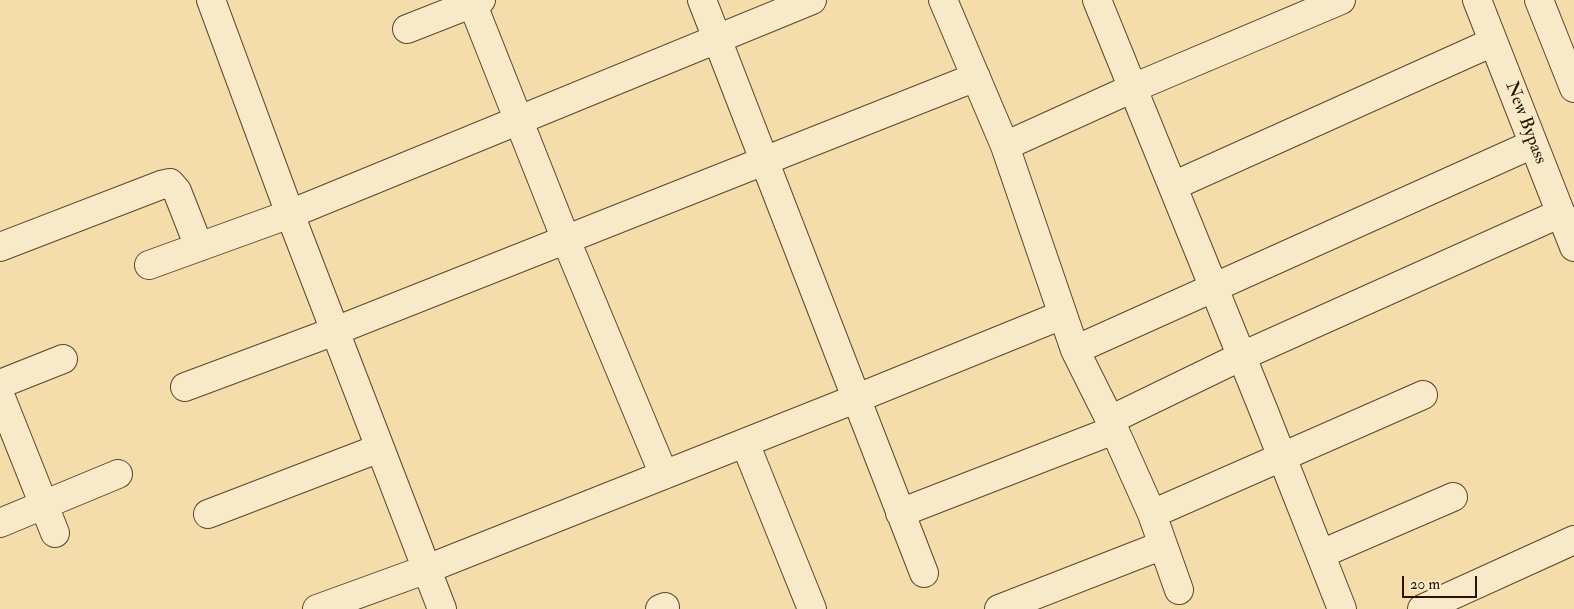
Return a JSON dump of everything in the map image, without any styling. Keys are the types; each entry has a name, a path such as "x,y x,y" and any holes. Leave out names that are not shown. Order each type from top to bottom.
{"street":[{"path":"211,0 290,214 442,609"},
{"path":"702,0 855,399 924,572"},
{"path":"150,265 290,214 812,0"},
{"path":"943,0 1005,146 1075,350 1112,425 1152,514 1179,590"},
{"path":"1097,0 1242,356 1342,609"},
{"path":"1005,146 1133,88 1341,0"},
{"name":"New Bypass","path":"1477,0 1574,247"},
{"path":"1540,0 1574,88"},
{"path":"407,28 475,1 518,121 664,475"},
{"path":"1173,186 1494,42"},
{"path":"185,387 335,331 976,78"},
{"path":"1075,350 1533,144"},
{"path":"0,247 161,184 170,183 177,190 199,247"},
{"path":"900,513 1112,425 1242,356 1560,212"},
{"path":"317,609 427,569 1062,315"},
{"path":"0,384 63,359"},
{"path":"0,395 55,533"},
{"path":"1152,514 1423,395"},
{"path":"745,443 812,609"},
{"path":"208,514 380,448"},
{"path":"0,523 118,474"},
{"path":"1320,554 1453,496"},
{"path":"1422,609 1574,540"},
{"path":"1010,607 1163,545"}]}
